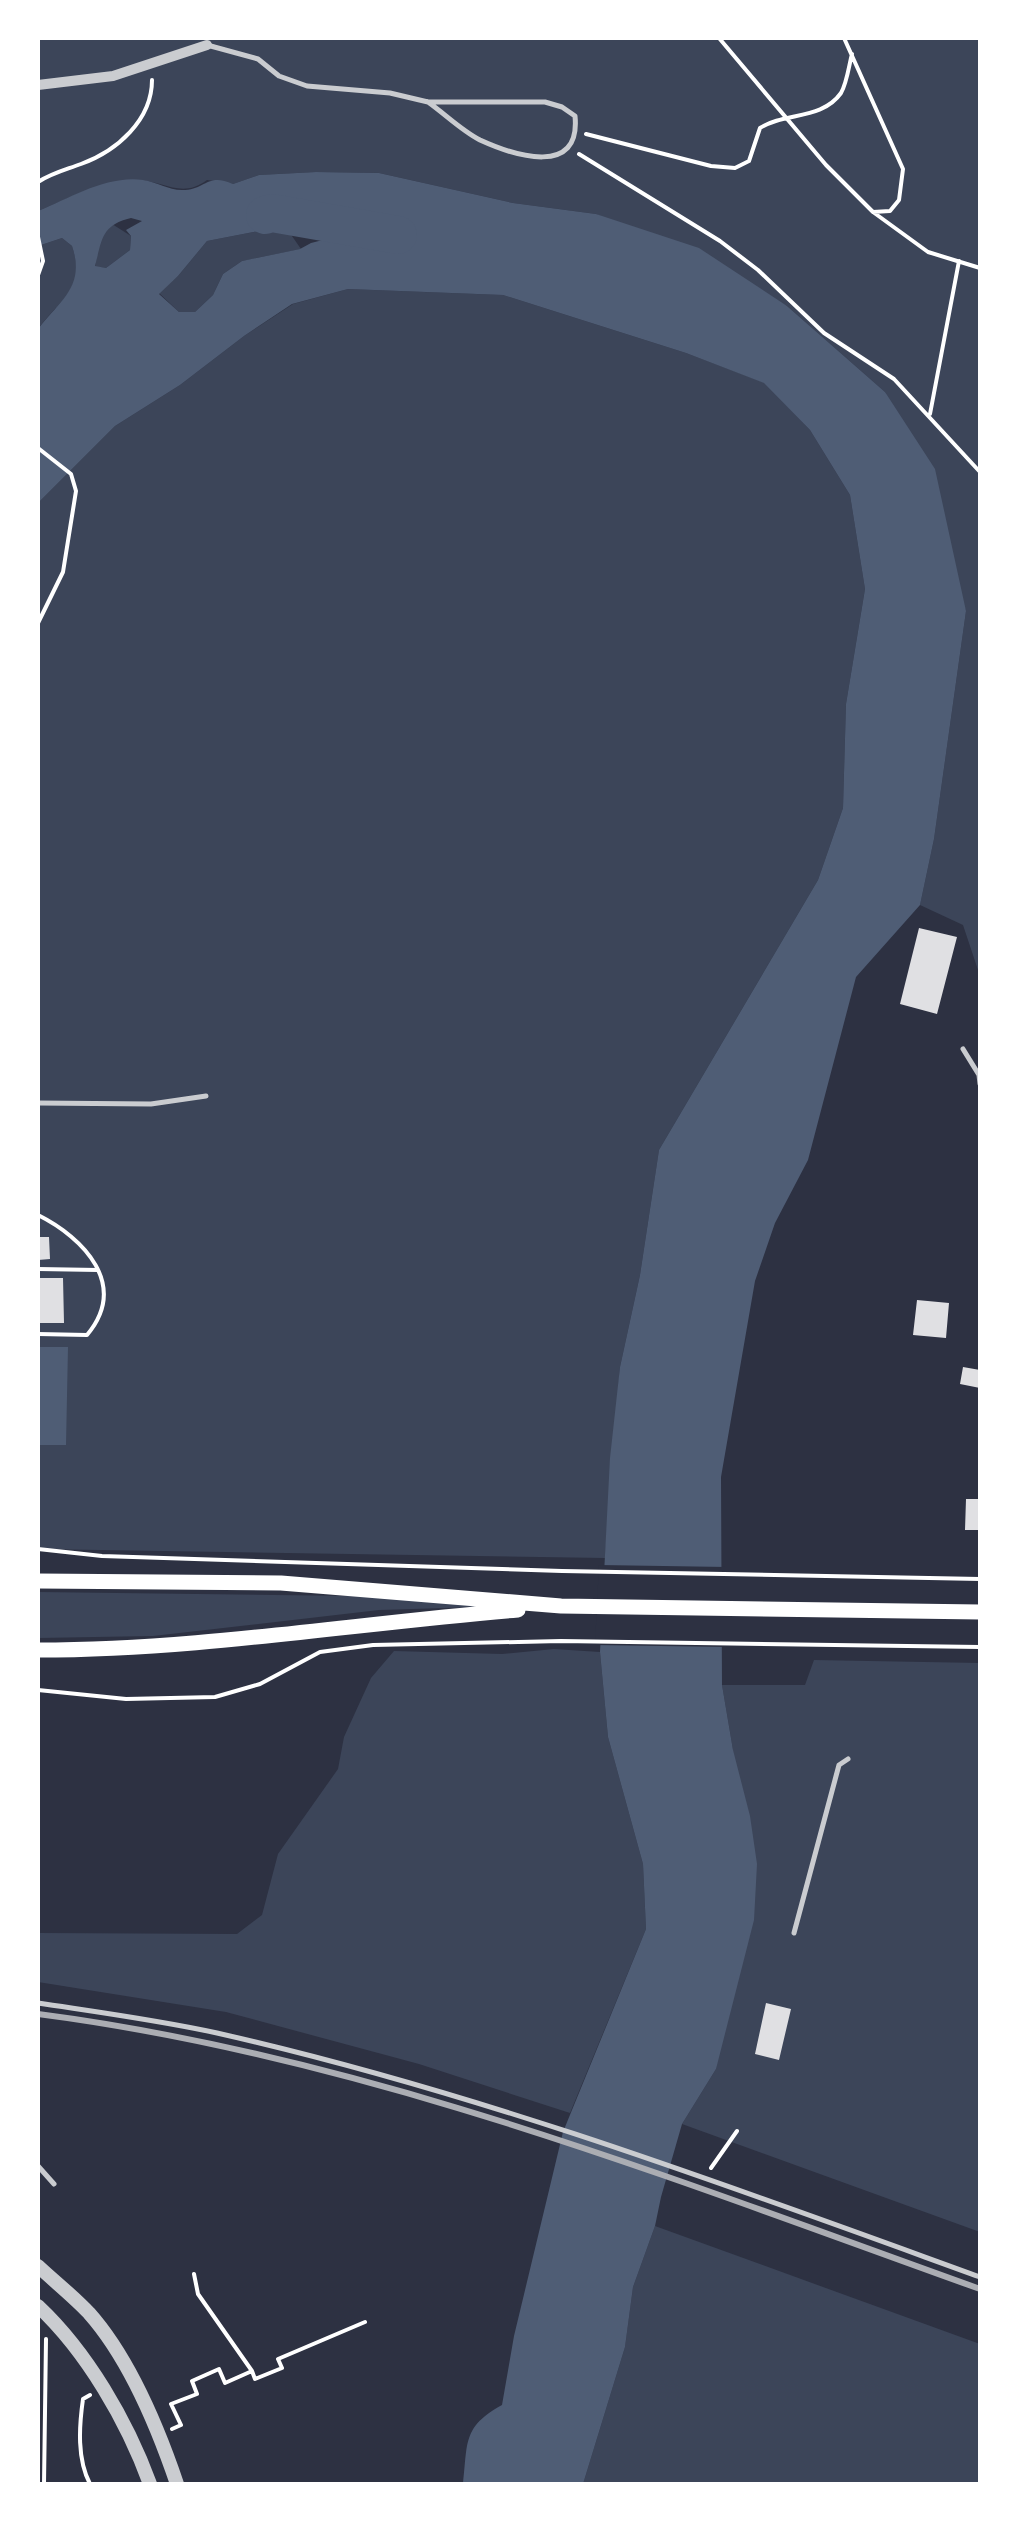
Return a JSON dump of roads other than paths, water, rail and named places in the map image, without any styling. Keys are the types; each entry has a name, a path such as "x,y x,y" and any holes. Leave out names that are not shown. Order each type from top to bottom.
{"main road":[{"path":"38,1581 281,1584 562,1606 980,1612"},
{"path":"38,1650 157,1647 364,1623 562,1606"}],"street":[{"path":"38,85 113,76 207,45"},
{"path":"38,2266 90,2314 118,2357 145,2402 177,2484"},
{"path":"38,2306 63,2330 86,2364 150,2484"}],"lane":[{"path":"207,45 258,59 279,76 307,86 390,92 428,102 545,102 575,116 576,131 570,149 564,154 537,157 479,139 428,102"},
{"path":"962,1049 979,1075 980,1084"},
{"path":"38,1102 151,1104 206,1096"},
{"path":"794,1932 839,1765 848,1759"},
{"path":"38,2003 215,2032 434,2089 698,2176 980,2277"},
{"path":"38,2166 54,2184"}],"waterway":[{"path":"265,215 272,213 398,235"}],"railway":[{"path":"38,2014 159,2033 398,2090 633,2165 980,2289"}]}
